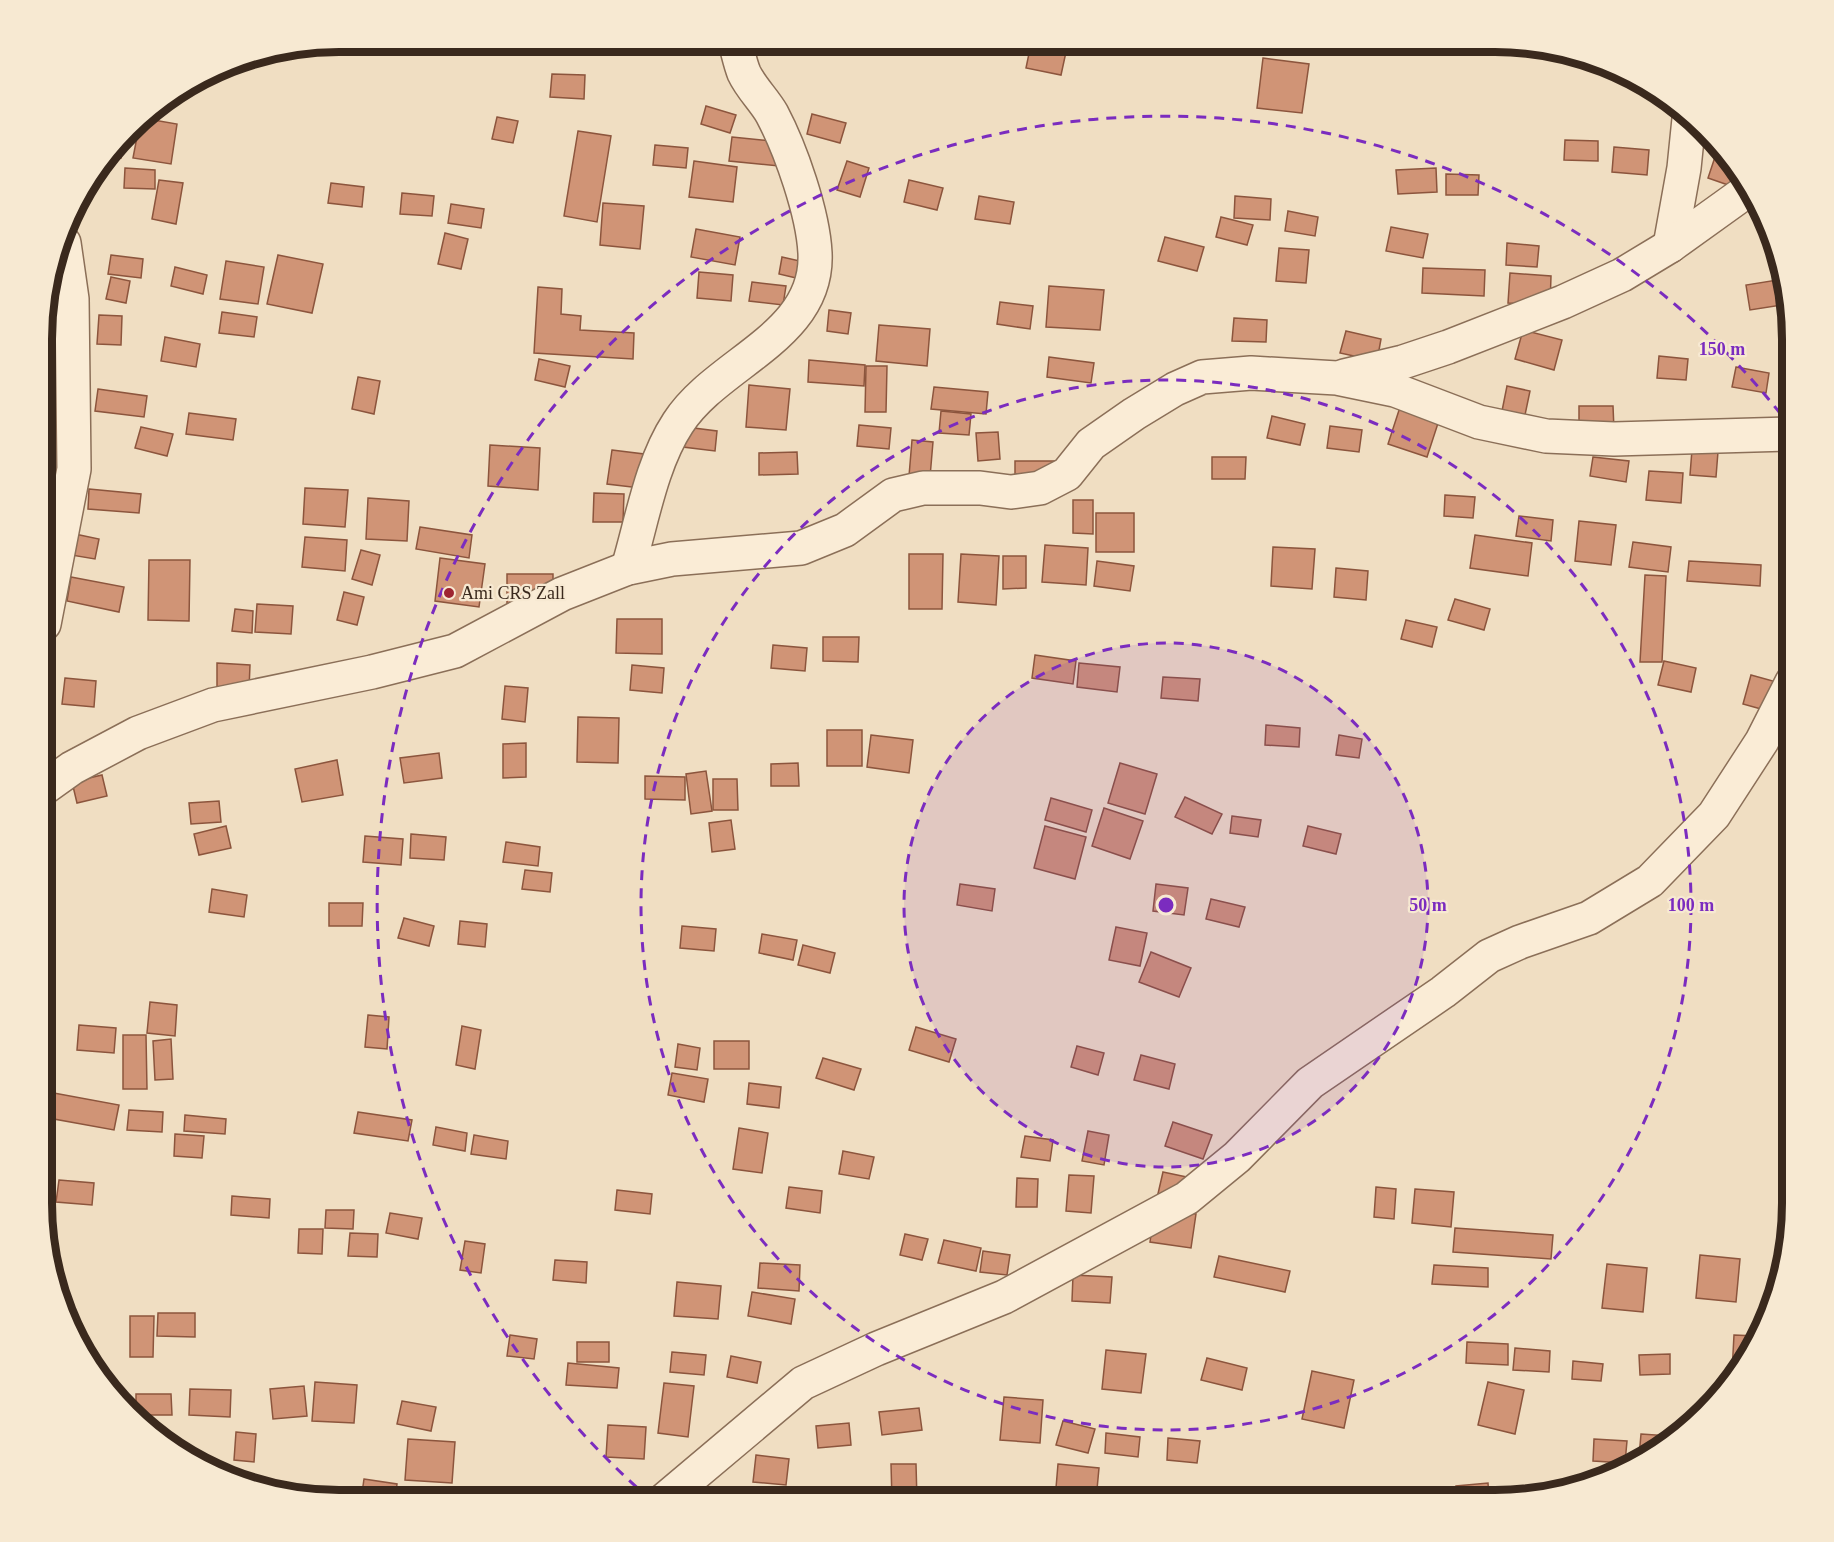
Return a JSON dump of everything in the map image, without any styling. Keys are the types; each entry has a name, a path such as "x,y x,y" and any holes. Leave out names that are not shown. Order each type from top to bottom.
{"street":[{"path":"628,568 662,449 679,421 703,393 778,334 804,303 814,278 815,252 808,213 792,162 772,114 745,73 738,52"},
{"path":"1670,246 1684,168 1688,128"},
{"path":"1337,378 1403,362 1448,347 1563,302 1622,275 1670,246 1742,194"},
{"path":"52,583 74,469 72,299 66,255"},
{"path":"52,782 72,768 138,734 213,705 372,672 455,651 562,594 628,568 672,559 801,548 845,530 893,495 922,488 980,488 1011,492 1040,488 1067,474 1091,444 1134,414 1175,389 1202,377 1251,373 1337,378 1395,390 1479,422 1546,436 1624,439 1782,434"},
{"path":"676,1490 803,1383 876,1349 1004,1297 1187,1197 1237,1157 1310,1083 1443,992 1489,956 1520,942 1589,918 1650,882 1714,815 1762,741 1782,702"}],"building":[{"path":"1029,52 1066,52 1061,75 1026,68"},
{"path":"1263,58 1309,64 1302,113 1257,108"},
{"path":"552,74 585,75 584,99 550,97"},
{"path":"706,106 736,115 730,133 701,124"},
{"path":"812,114 846,123 840,143 807,134"},
{"path":"497,117 518,121 513,143 492,139"},
{"path":"155,120 177,124 171,164 133,158 137,137"},
{"path":"578,131 611,136 597,222 564,216"},
{"path":"732,137 792,143 789,167 729,161"},
{"path":"1565,140 1598,141 1598,161 1564,160"},
{"path":"655,145 688,148 686,168 653,165"},
{"path":"1614,147 1649,150 1647,175 1612,172"},
{"path":"1715,156 1733,180 1731,186 1708,178"},
{"path":"694,161 737,167 733,202 689,197"},
{"path":"847,161 869,168 860,197 837,190"},
{"path":"125,168 155,170 155,189 124,188"},
{"path":"1436,168 1437,192 1398,194 1396,170"},
{"path":"1446,174 1479,175 1478,195 1446,195"},
{"path":"159,180 183,183 176,224 152,219"},
{"path":"909,180 943,188 937,210 904,202"},
{"path":"331,183 364,187 362,207 328,203"},
{"path":"402,193 434,196 432,216 400,214"},
{"path":"979,196 1014,202 1010,224 975,219"},
{"path":"1235,196 1271,199 1270,220 1234,218"},
{"path":"603,203 644,206 640,249 600,245"},
{"path":"451,204 484,209 481,228 448,223"},
{"path":"1288,211 1318,217 1315,236 1285,231"},
{"path":"1221,217 1253,225 1247,245 1216,237"},
{"path":"1391,227 1428,234 1423,258 1386,251"},
{"path":"696,229 740,237 735,265 691,257"},
{"path":"445,233 468,239 461,269 438,264"},
{"path":"1165,237 1204,247 1197,271 1158,261"},
{"path":"1507,243 1539,246 1537,267 1506,265"},
{"path":"1279,248 1309,250 1306,283 1276,281"},
{"path":"111,255 143,259 141,278 108,274"},
{"path":"278,255 323,264 312,313 267,304"},
{"path":"782,257 813,264 809,281 779,274"},
{"path":"226,261 264,267 258,304 220,299"},
{"path":"175,267 207,275 203,294 171,286"},
{"path":"1423,268 1485,270 1484,296 1422,293"},
{"path":"699,272 733,275 731,301 697,298"},
{"path":"1510,273 1551,276 1550,306 1508,303"},
{"path":"111,277 130,281 126,303 106,299"},
{"path":"59,280 80,311 54,310"},
{"path":"1775,280 1779,305 1750,310 1746,285"},
{"path":"752,282 786,286 783,305 749,301"},
{"path":"1049,286 1104,290 1100,330 1046,327"},
{"path":"538,287 562,289 561,314 581,316 580,330 634,333 633,359 534,353"},
{"path":"1000,302 1033,306 1030,329 997,324"},
{"path":"829,310 851,313 848,334 827,331"},
{"path":"222,312 257,317 254,337 219,333"},
{"path":"99,315 122,316 121,345 97,344"},
{"path":"1234,318 1267,320 1266,342 1232,341"},
{"path":"879,325 930,329 927,366 876,361"},
{"path":"1523,330 1562,340 1554,370 1515,359"},
{"path":"1346,331 1381,339 1377,361 1340,353"},
{"path":"165,337 200,344 196,367 161,361"},
{"path":"1659,356 1688,359 1686,380 1657,378"},
{"path":"1049,357 1094,363 1091,383 1047,377"},
{"path":"539,359 570,366 565,387 535,380"},
{"path":"809,360 865,365 864,386 808,382"},
{"path":"866,366 887,366 886,412 865,412"},
{"path":"1736,367 1769,373 1766,393 1732,387"},
{"path":"358,377 380,381 374,414 352,409"},
{"path":"749,385 790,389 786,430 746,427"},
{"path":"1507,386 1530,391 1525,415 1502,411"},
{"path":"934,387 988,392 986,414 931,409"},
{"path":"98,389 147,396 144,417 95,411"},
{"path":"1403,398 1442,411 1427,457 1388,444"},
{"path":"1579,406 1613,406 1614,430 1579,430"},
{"path":"941,411 971,414 969,435 939,433"},
{"path":"189,413 236,419 233,440 186,434"},
{"path":"1272,416 1305,424 1300,445 1267,438"},
{"path":"859,425 891,428 889,449 857,446"},
{"path":"1330,426 1362,430 1359,452 1327,448"},
{"path":"141,427 173,434 167,456 135,448"},
{"path":"686,427 717,431 715,451 683,447"},
{"path":"998,432 1000,459 978,461 976,433"},
{"path":"1693,437 1719,439 1716,477 1690,475"},
{"path":"912,440 933,442 930,477 909,476"},
{"path":"490,445 540,448 538,490 488,486"},
{"path":"612,450 644,454 640,488 607,484"},
{"path":"797,452 798,474 759,475 759,453"},
{"path":"1212,457 1246,457 1245,479 1212,479"},
{"path":"1593,457 1629,461 1626,482 1590,476"},
{"path":"1015,461 1056,461 1056,480 1015,481"},
{"path":"1649,471 1683,473 1681,503 1646,500"},
{"path":"305,488 348,490 345,527 303,524"},
{"path":"89,489 141,494 139,513 88,509"},
{"path":"594,493 624,494 623,522 593,522"},
{"path":"1445,495 1475,497 1473,518 1444,516"},
{"path":"368,498 409,501 407,541 366,539"},
{"path":"1073,500 1093,500 1093,534 1073,533"},
{"path":"1096,513 1134,513 1134,552 1096,552"},
{"path":"1519,516 1553,520 1551,541 1516,536"},
{"path":"1579,521 1616,525 1611,565 1575,561"},
{"path":"420,527 472,535 469,558 416,549"},
{"path":"75,534 99,539 95,559 71,555"},
{"path":"1475,535 1532,543 1528,576 1470,568"},
{"path":"305,537 347,540 345,571 302,567"},
{"path":"1633,542 1671,547 1668,572 1629,567"},
{"path":"1045,545 1088,548 1086,585 1042,582"},
{"path":"1273,547 1315,549 1312,589 1271,586"},
{"path":"361,550 380,555 372,585 352,579"},
{"path":"909,554 943,554 942,609 909,609"},
{"path":"961,554 999,556 996,605 958,602"},
{"path":"1003,556 1026,556 1026,588 1003,589"},
{"path":"440,558 485,564 479,607 435,601"},
{"path":"149,560 190,560 189,621 148,620"},
{"path":"1097,561 1134,566 1130,591 1094,586"},
{"path":"1689,561 1761,565 1760,586 1687,581"},
{"path":"1336,568 1368,571 1366,600 1334,597"},
{"path":"507,574 553,574 553,610 507,610"},
{"path":"1645,575 1666,576 1662,662 1640,662"},
{"path":"71,577 124,587 119,612 67,601"},
{"path":"344,592 364,597 357,625 337,620"},
{"path":"1455,599 1490,609 1484,630 1448,620"},
{"path":"257,604 293,606 291,634 255,632"},
{"path":"235,609 253,611 252,633 232,631"},
{"path":"617,619 662,619 662,654 616,653"},
{"path":"1406,620 1437,627 1432,647 1401,639"},
{"path":"823,637 859,637 858,662 823,661"},
{"path":"773,645 807,648 805,671 771,668"},
{"path":"1035,655 1076,661 1073,684 1032,678"},
{"path":"1664,661 1696,668 1691,692 1658,685"},
{"path":"217,663 250,665 249,689 217,687"},
{"path":"1079,663 1120,667 1117,692 1077,687"},
{"path":"632,665 664,668 662,693 630,690"},
{"path":"1751,675 1782,684 1782,703 1779,714 1743,704"},
{"path":"1163,677 1200,679 1198,701 1161,698"},
{"path":"65,678 96,681 94,707 62,704"},
{"path":"505,686 528,688 525,722 502,719"},
{"path":"578,717 619,718 618,763 577,762"},
{"path":"1266,725 1300,728 1299,747 1265,745"},
{"path":"827,730 862,730 862,766 827,766"},
{"path":"871,735 913,740 909,773 867,767"},
{"path":"1339,735 1362,739 1359,758 1336,755"},
{"path":"526,743 526,777 503,778 503,744"},
{"path":"439,753 442,778 404,783 400,758"},
{"path":"337,760 343,795 302,802 295,769"},
{"path":"798,763 799,786 771,786 771,764"},
{"path":"1120,763 1157,774 1145,814 1108,803"},
{"path":"706,771 712,811 691,814 686,774"},
{"path":"102,775 107,796 77,803 72,782"},
{"path":"645,776 685,777 685,800 645,799"},
{"path":"713,779 737,779 738,810 713,810"},
{"path":"1185,797 1222,814 1212,834 1175,817"},
{"path":"1051,798 1092,810 1086,832 1045,820"},
{"path":"219,801 221,822 191,824 189,803"},
{"path":"1104,808 1143,821 1130,859 1092,846"},
{"path":"1232,816 1261,820 1258,837 1230,833"},
{"path":"731,820 735,849 712,852 709,823"},
{"path":"226,826 231,848 199,855 194,834"},
{"path":"1045,826 1086,837 1075,879 1034,868"},
{"path":"1308,826 1341,834 1336,854 1303,846"},
{"path":"411,834 446,837 444,860 410,858"},
{"path":"365,836 403,839 401,865 363,862"},
{"path":"506,842 540,847 538,866 503,862"},
{"path":"525,870 552,873 550,892 522,889"},
{"path":"960,884 995,889 992,911 957,905"},
{"path":"1156,884 1188,888 1184,915 1153,911"},
{"path":"212,889 247,895 244,917 209,912"},
{"path":"1211,899 1245,907 1239,927 1206,919"},
{"path":"329,903 363,903 362,926 329,926"},
{"path":"404,918 434,926 429,946 398,938"},
{"path":"460,921 487,924 485,947 458,944"},
{"path":"682,926 716,929 714,951 680,948"},
{"path":"1116,927 1147,933 1140,966 1109,960"},
{"path":"762,934 797,940 793,960 759,953"},
{"path":"803,945 835,953 830,973 798,965"},
{"path":"1151,952 1191,968 1179,997 1139,982"},
{"path":"150,1002 177,1005 175,1036 147,1033"},
{"path":"368,1015 389,1017 387,1049 365,1047"},
{"path":"79,1025 116,1028 114,1053 77,1050"},
{"path":"462,1026 481,1030 475,1069 456,1065"},
{"path":"916,1027 956,1039 949,1062 909,1050"},
{"path":"123,1035 146,1035 147,1089 123,1089"},
{"path":"171,1039 173,1079 155,1080 153,1041"},
{"path":"714,1041 749,1041 749,1069 714,1069"},
{"path":"678,1044 700,1048 697,1070 675,1067"},
{"path":"1077,1046 1104,1053 1098,1075 1071,1067"},
{"path":"1141,1055 1175,1064 1169,1089 1134,1080"},
{"path":"823,1058 861,1069 854,1090 816,1078"},
{"path":"672,1073 708,1079 704,1102 668,1095"},
{"path":"749,1083 781,1087 779,1108 747,1104"},
{"path":"52,1093 119,1105 114,1130 52,1119"},
{"path":"129,1110 163,1112 162,1132 127,1130"},
{"path":"358,1112 412,1120 408,1141 354,1133"},
{"path":"185,1115 226,1119 225,1134 184,1131"},
{"path":"1173,1122 1212,1135 1203,1159 1165,1146"},
{"path":"436,1127 467,1133 465,1151 433,1145"},
{"path":"739,1128 768,1133 762,1173 733,1169"},
{"path":"1088,1131 1109,1135 1104,1165 1082,1161"},
{"path":"175,1134 204,1136 202,1158 174,1156"},
{"path":"474,1135 508,1141 506,1159 471,1154"},
{"path":"1025,1136 1053,1140 1050,1161 1021,1157"},
{"path":"843,1151 874,1157 869,1179 839,1174"},
{"path":"1163,1172 1201,1180 1157,1198"},
{"path":"1069,1175 1094,1176 1091,1213 1066,1211"},
{"path":"1017,1178 1038,1179 1037,1207 1016,1207"},
{"path":"59,1180 94,1183 92,1205 56,1202"},
{"path":"789,1187 822,1191 820,1213 786,1208"},
{"path":"1376,1187 1396,1189 1394,1219 1374,1217"},
{"path":"1415,1189 1454,1192 1451,1227 1412,1223"},
{"path":"617,1190 652,1194 650,1214 615,1210"},
{"path":"232,1196 270,1199 269,1218 231,1215"},
{"path":"1155,1208 1196,1214 1191,1248 1150,1242"},
{"path":"326,1210 354,1210 353,1229 325,1228"},
{"path":"390,1213 422,1218 418,1239 386,1233"},
{"path":"1455,1228 1553,1235 1551,1259 1453,1252"},
{"path":"299,1229 323,1229 322,1254 298,1253"},
{"path":"350,1233 378,1234 377,1257 348,1256"},
{"path":"905,1234 928,1239 922,1260 900,1255"},
{"path":"944,1240 981,1248 976,1271 938,1263"},
{"path":"465,1241 485,1244 481,1273 460,1270"},
{"path":"983,1251 1010,1255 1007,1275 980,1272"},
{"path":"1700,1255 1740,1259 1736,1302 1696,1298"},
{"path":"1219,1256 1290,1271 1285,1292 1214,1277"},
{"path":"555,1260 587,1262 586,1283 553,1280"},
{"path":"760,1263 800,1265 799,1291 758,1288"},
{"path":"1607,1264 1647,1268 1643,1312 1602,1308"},
{"path":"1434,1265 1488,1268 1488,1287 1432,1284"},
{"path":"1073,1275 1112,1277 1110,1303 1072,1301"},
{"path":"677,1282 721,1286 718,1319 674,1316"},
{"path":"752,1292 795,1299 791,1324 748,1316"},
{"path":"158,1313 195,1313 195,1337 157,1336"},
{"path":"130,1316 154,1316 153,1357 130,1357"},
{"path":"510,1335 537,1339 534,1359 507,1356"},
{"path":"1734,1335 1748,1336 1743,1346 1733,1363"},
{"path":"577,1342 609,1342 609,1362 577,1362"},
{"path":"1467,1342 1508,1344 1508,1365 1466,1363"},
{"path":"1515,1348 1550,1351 1549,1372 1513,1370"},
{"path":"1106,1350 1146,1354 1141,1393 1102,1389"},
{"path":"672,1352 706,1355 704,1375 670,1372"},
{"path":"1670,1354 1670,1374 1640,1375 1639,1355"},
{"path":"731,1356 761,1362 757,1383 727,1377"},
{"path":"1207,1358 1247,1368 1242,1390 1201,1380"},
{"path":"1573,1361 1603,1364 1601,1381 1572,1379"},
{"path":"568,1363 619,1368 617,1388 566,1385"},
{"path":"1312,1371 1354,1380 1344,1428 1302,1419"},
{"path":"315,1382 357,1385 354,1423 312,1421"},
{"path":"1488,1382 1524,1390 1515,1434 1478,1425"},
{"path":"664,1383 694,1386 688,1437 658,1433"},
{"path":"304,1386 307,1416 273,1419 270,1389"},
{"path":"190,1389 231,1390 230,1417 189,1415"},
{"path":"136,1394 171,1394 172,1415 147,1415 136,1404"},
{"path":"1004,1397 1043,1400 1040,1443 1000,1440"},
{"path":"402,1401 436,1407 431,1431 397,1424"},
{"path":"919,1408 922,1430 882,1435 879,1412"},
{"path":"1063,1421 1095,1429 1088,1453 1056,1445"},
{"path":"849,1423 851,1445 818,1448 816,1426"},
{"path":"608,1425 646,1427 644,1459 606,1457"},
{"path":"236,1432 256,1434 254,1462 234,1460"},
{"path":"1106,1433 1140,1437 1138,1457 1105,1453"},
{"path":"1641,1434 1662,1435 1654,1441 1640,1450"},
{"path":"1168,1438 1200,1441 1197,1463 1167,1460"},
{"path":"408,1439 455,1442 452,1483 405,1480"},
{"path":"1594,1439 1627,1441 1625,1458 1616,1462 1593,1461"},
{"path":"756,1455 789,1459 786,1485 753,1482"},
{"path":"891,1464 916,1464 917,1490 892,1490"},
{"path":"1058,1464 1099,1468 1097,1490 1056,1490"},
{"path":"364,1479 397,1484 396,1490 362,1490"},
{"path":"1488,1483 1488,1490 1456,1490 1456,1486"}],"place":[{"name":"Ami CRS Zall","path":"449,593"}]}
